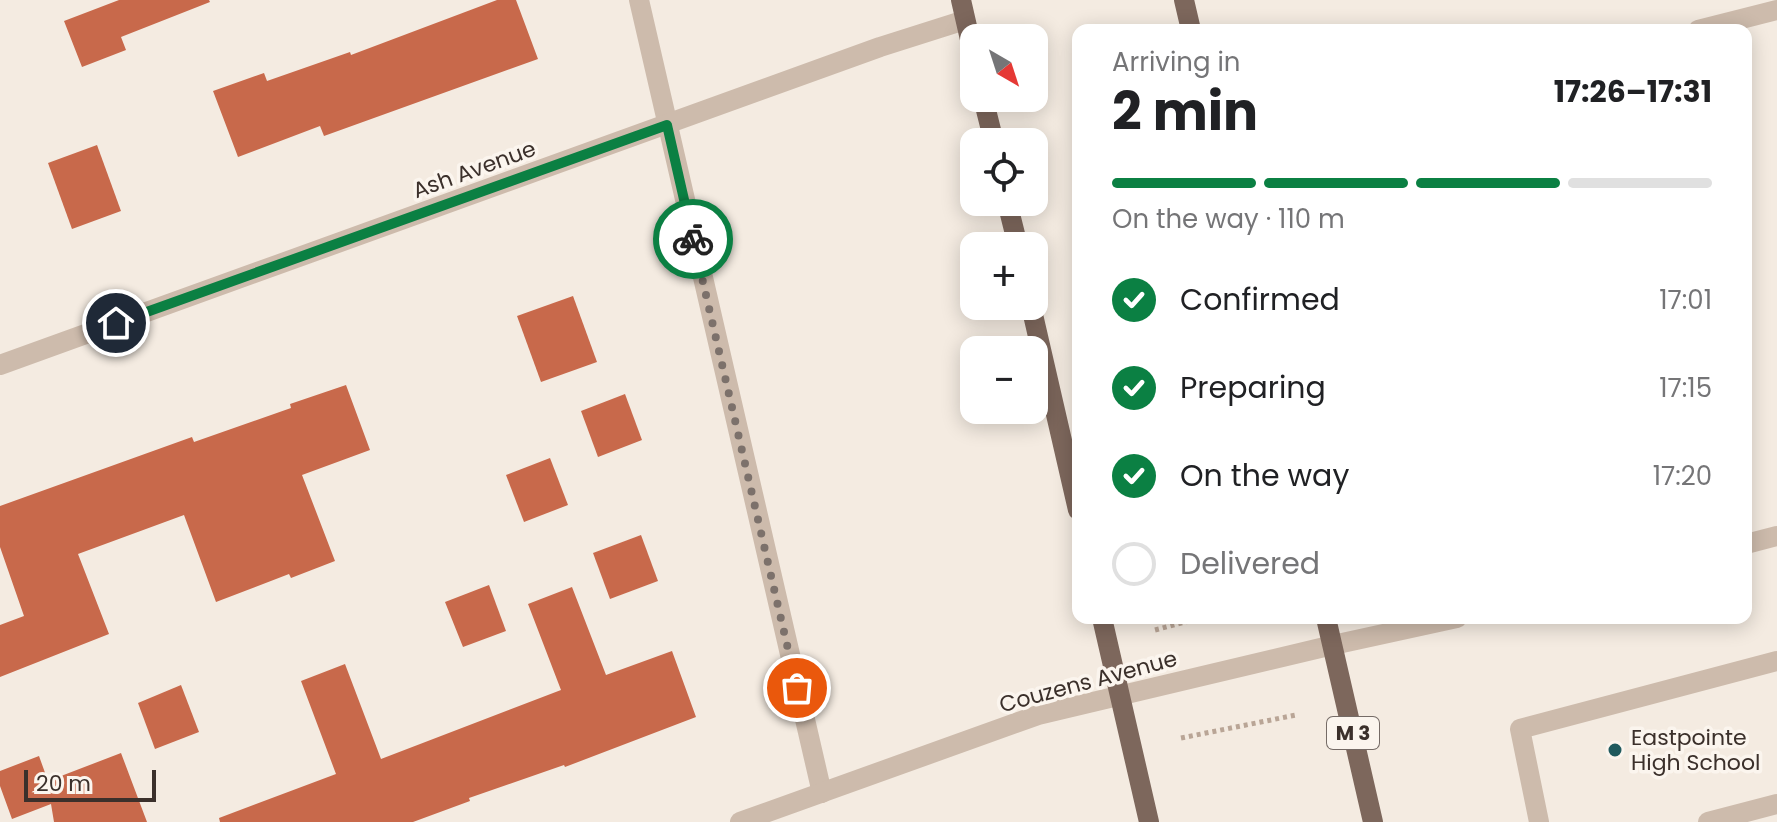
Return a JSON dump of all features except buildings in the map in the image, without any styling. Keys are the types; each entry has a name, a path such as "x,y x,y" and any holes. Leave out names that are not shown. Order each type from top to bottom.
{"main road":[{"path":"1184,0 1190,24"},
{"path":"1034,320 1072,483"},
{"path":"1057,417 1072,432"},
{"path":"1103,624 1149,822"},
{"name":"M 3","path":"1328,624 1373,822"}],"street":[{"path":"639,0 822,793"},
{"name":"Ash Avenue","path":"0,365 880,47 963,10"},
{"path":"1722,24 1777,10"},
{"path":"1752,542 1777,536"},
{"name":"Couzens Avenue","path":"740,822 1038,715 1429,624"},
{"path":"1539,822 1520,729 1777,661"},
{"path":"1708,822 1777,804"}],"path":[{"path":"1155,630 1178,624"},
{"path":"1181,738 1296,715"}],"way so far":[{"path":"693,239 797,688"}],"place":[{"name":"Eastpointe High School","path":"1615,750"}],"route":[{"path":"116,323 667,125 693,239"}]}
